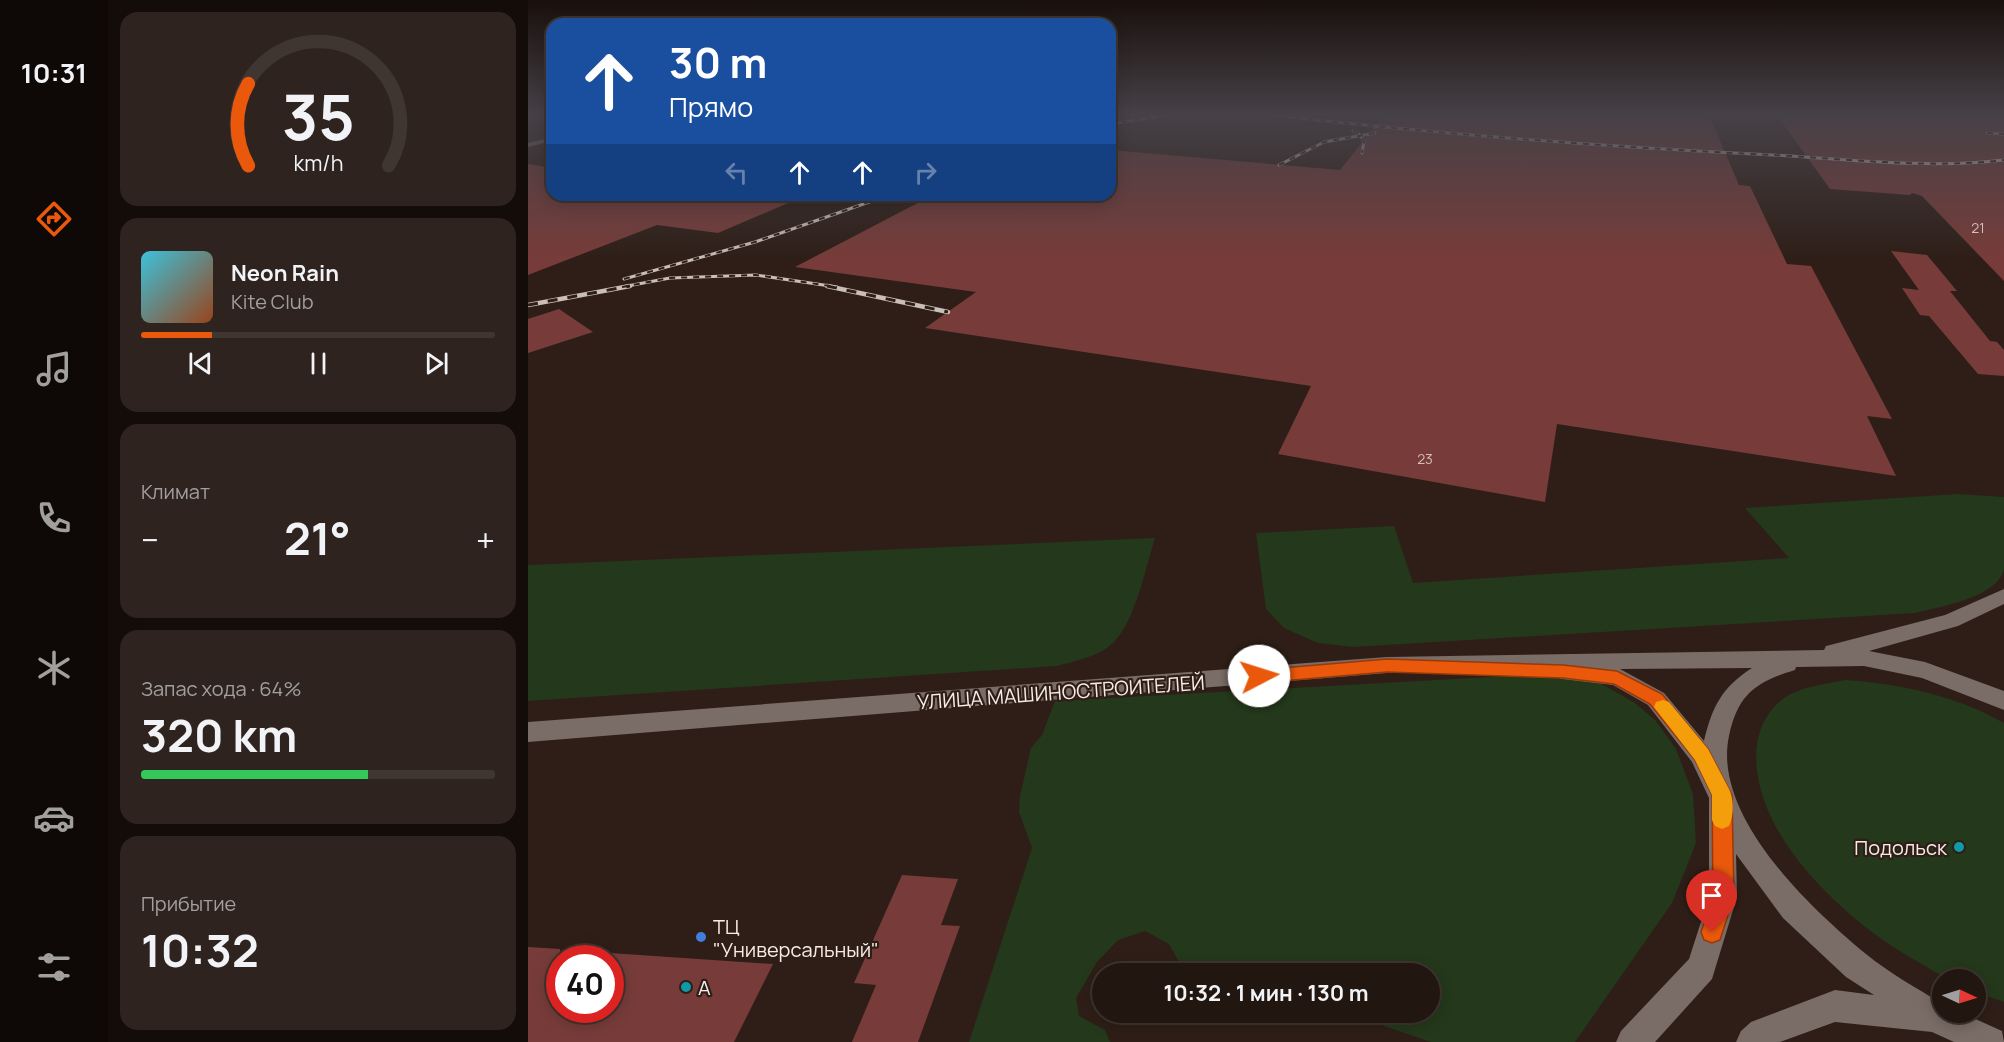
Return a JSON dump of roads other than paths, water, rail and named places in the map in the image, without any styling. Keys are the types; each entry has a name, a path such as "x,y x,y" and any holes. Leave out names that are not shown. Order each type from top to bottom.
{"street":[{"path":"1632,1042 1701,968 1723,897 1722,795 1714,750 1722,714 1741,686 1771,667 1951,621 2004,596"},
{"path":"1810,658 1864,658 1925,670 2004,701"},
{"name":"УЛИЦА МАШИНОСТРОИТЕЛЕЙ","path":"528,732 1387,665 1810,658"},
{"path":"1387,665 1563,671 1617,678 1656,699 1701,755 1748,850 1793,908 1857,966 1932,1015"},
{"path":"1752,1042 1762,1033 1835,1006 1932,1018"},
{"path":"1947,1023 1991,1042"}],"railway":[{"path":"1936,164 1958,164"},
{"path":"624,279 755,242 872,201"},
{"path":"622,287 670,278 756,275 837,287"},
{"path":"528,305 630,286"},
{"path":"827,286 948,312"}],"place":[{"name":"Подольск","path":"1959,847"},
{"name":"ТЦ \"Универсальный\"","path":"701,937"},
{"name":"А","path":"686,987"}]}
